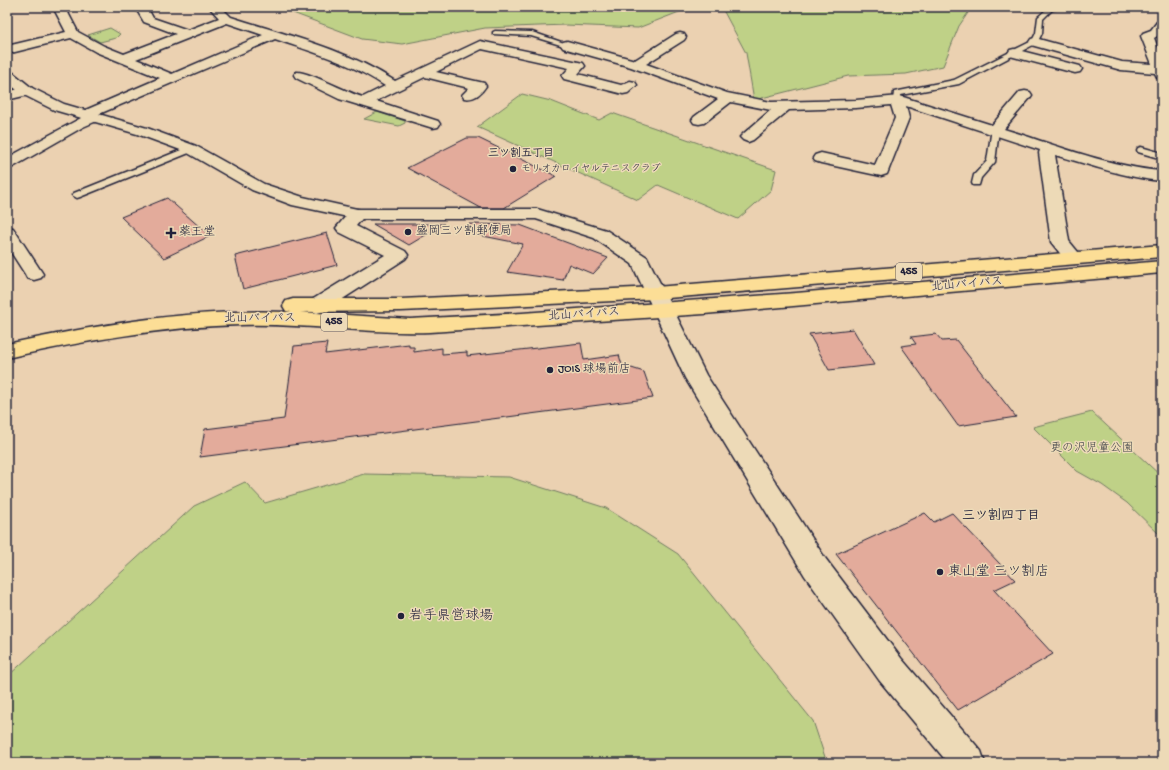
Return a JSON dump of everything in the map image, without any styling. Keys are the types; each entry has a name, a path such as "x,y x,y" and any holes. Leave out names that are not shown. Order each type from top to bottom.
{"highway":[{"name":"北山バイパス","path":"7,351 58,339 138,327 224,318 273,318 370,324 425,325 1074,258 1162,251"},
{"name":"北山バイパス","path":"7,339 66,324 129,313 195,306 659,302 849,296 1162,267"}],"street":[{"path":"59,7 73,34 100,49 171,78"},
{"path":"141,7 148,20 187,34"},
{"path":"215,7 227,19 343,58 370,70 395,87"},
{"path":"124,59 227,19"},
{"path":"1035,42 1121,66 1161,72 1147,36 1155,34 1161,25"},
{"path":"7,50 73,34"},
{"path":"7,164 90,116 171,78 274,35"},
{"path":"636,65 680,37"},
{"path":"364,102 480,45 578,66"},
{"path":"567,45 590,53 636,65 729,97 771,106 897,101 1049,148 1150,175 1162,176"},
{"path":"590,53 568,76 623,90 630,85"},
{"path":"1014,53 1075,69"},
{"path":"424,73 479,86 469,95"},
{"path":"7,75 26,91 59,107 142,130 191,149 258,187 298,201 357,214 537,214 600,234 640,261 696,378 815,567 890,669 969,763"},
{"path":"301,75 344,96 433,124"},
{"path":"7,96 26,91"},
{"path":"994,130 1025,95"},
{"path":"700,120 729,97"},
{"path":"821,158 881,171 902,118 897,101"},
{"path":"748,138 785,106"},
{"path":"1049,148 1047,153 1060,242 1074,258"},
{"path":"317,306 399,255 345,228 357,214"},
{"path":"7,232 34,274"}],"lane":[{"path":"897,101 897,94 956,82 1035,42 1039,33 1040,18 1050,9 1060,7"},
{"path":"495,33 532,34 567,45"},
{"path":"976,182 977,178 991,162 994,130"},
{"path":"77,195 191,149"},
{"path":"1141,150 1162,156"}],"green space":[{"path":"277,7 692,7 638,28 566,25 485,28 402,44 362,39"},
{"path":"734,7 972,7 959,26 943,66 906,74 848,76 754,100 746,53 723,10"},
{"path":"110,28 120,34 116,38 100,42 88,35"},
{"path":"522,94 551,101 599,120 612,113 776,170 771,190 738,219 658,185 638,200 477,127"},
{"path":"377,112 405,121 405,123 399,126 364,119"},
{"name":"更の沢児童公園","path":"1092,412 1162,477 1162,537 1127,503 1102,485 1077,471 1033,427"},
{"name":"岩手県営球場","path":"364,474 509,477 606,508 678,554 813,721 827,763 7,763 7,677 194,506 245,482 265,503"}],"building":[{"path":"467,138 478,138 556,176 504,208 481,208 407,168"},
{"path":"167,198 210,236 164,258 121,217"},
{"path":"373,224 444,224 409,245"},
{"path":"469,224 520,225 608,258 593,274 569,264 563,280 507,272 523,244 468,233"},
{"path":"327,233 337,265 243,289 235,256"},
{"path":"853,329 874,365 829,370 809,334"},
{"path":"936,334 942,341 956,340 1016,417 958,426 901,346 916,344 911,337"},
{"path":"327,343 325,354 409,344 409,347 414,347 414,352 442,348 442,354 467,352 467,356 581,343 584,360 619,355 622,365 644,372 653,398 200,457 205,429 284,419 294,346"},
{"path":"925,513 934,522 952,513 1015,580 994,590 1053,654 958,710 836,554"}],"place":[{"name":"モリオカロイヤルテニスクラブ","path":"513,169"},
{"name":"盛岡三ツ割郵便局","path":"408,232"},
{"name":"薬王堂","path":"171,233"},
{"name":"JOIS 球場前店","path":"550,370"},
{"name":"東山堂 三ツ割店","path":"940,572"},
{"name":"岩手県営球場","path":"401,616"}],"district":[{"name":"三ツ割五丁目","path":"521,154"},
{"name":"三ツ割四丁目","path":"1001,516"}]}
